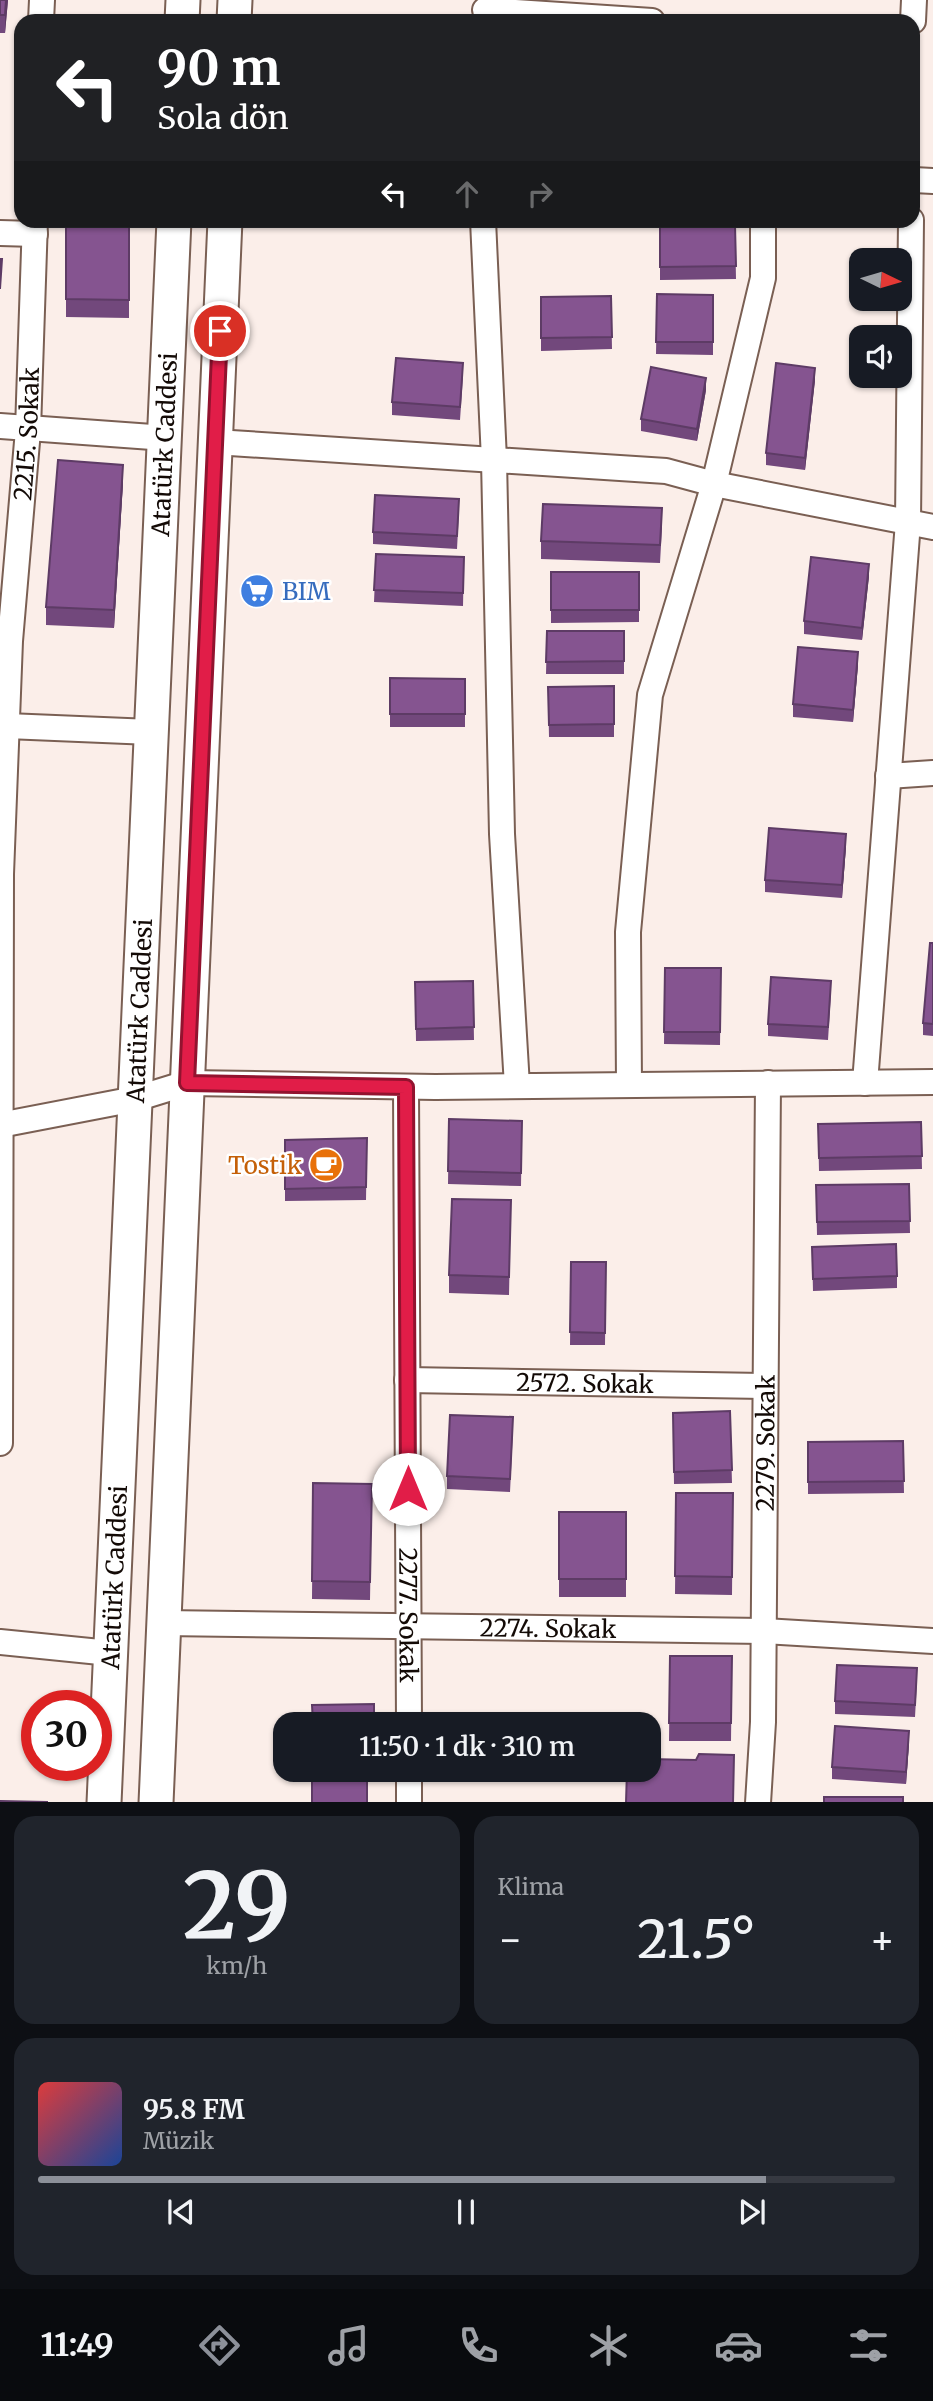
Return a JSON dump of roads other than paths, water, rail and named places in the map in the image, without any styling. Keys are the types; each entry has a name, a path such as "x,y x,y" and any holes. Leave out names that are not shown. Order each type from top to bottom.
{"main road":[{"name":"Atatürk Caddesi","path":"104,1802 174,228"},
{"name":"Atatürk Caddesi","path":"156,1802 225,228"}],"street":[{"path":"485,10 546,14"},
{"path":"0,233 35,228"},
{"name":"2215. Sokak","path":"0,1443 0,874 7,726 5,640 28,430 35,228"},
{"path":"483,228 494,460 502,834 517,1086"},
{"path":"629,1085 628,932 650,695 714,484 763,278 763,228"},
{"path":"865,1083 908,522 911,228"},
{"path":"0,426 166,438"},
{"path":"215,442 666,471 714,484 933,527"},
{"path":"7,726 151,732"},
{"path":"888,776 933,772"},
{"path":"0,1125 135,1100 187,1083 406,1087 933,1082"},
{"name":"2279. Sokak","path":"758,1802 764,1631 768,1083"},
{"name":"2277. Sokak","path":"406,1087 409,1712"},
{"name":"2572. Sokak","path":"407,1380 765,1386"},
{"name":"2274. Sokak","path":"163,1623 764,1631 933,1641"},
{"path":"0,1642 110,1653"},
{"path":"409,1782 409,1802"}],"place":[{"name":"BIM","path":"257,591"},
{"name":"Tostik","path":"326,1165"}]}
